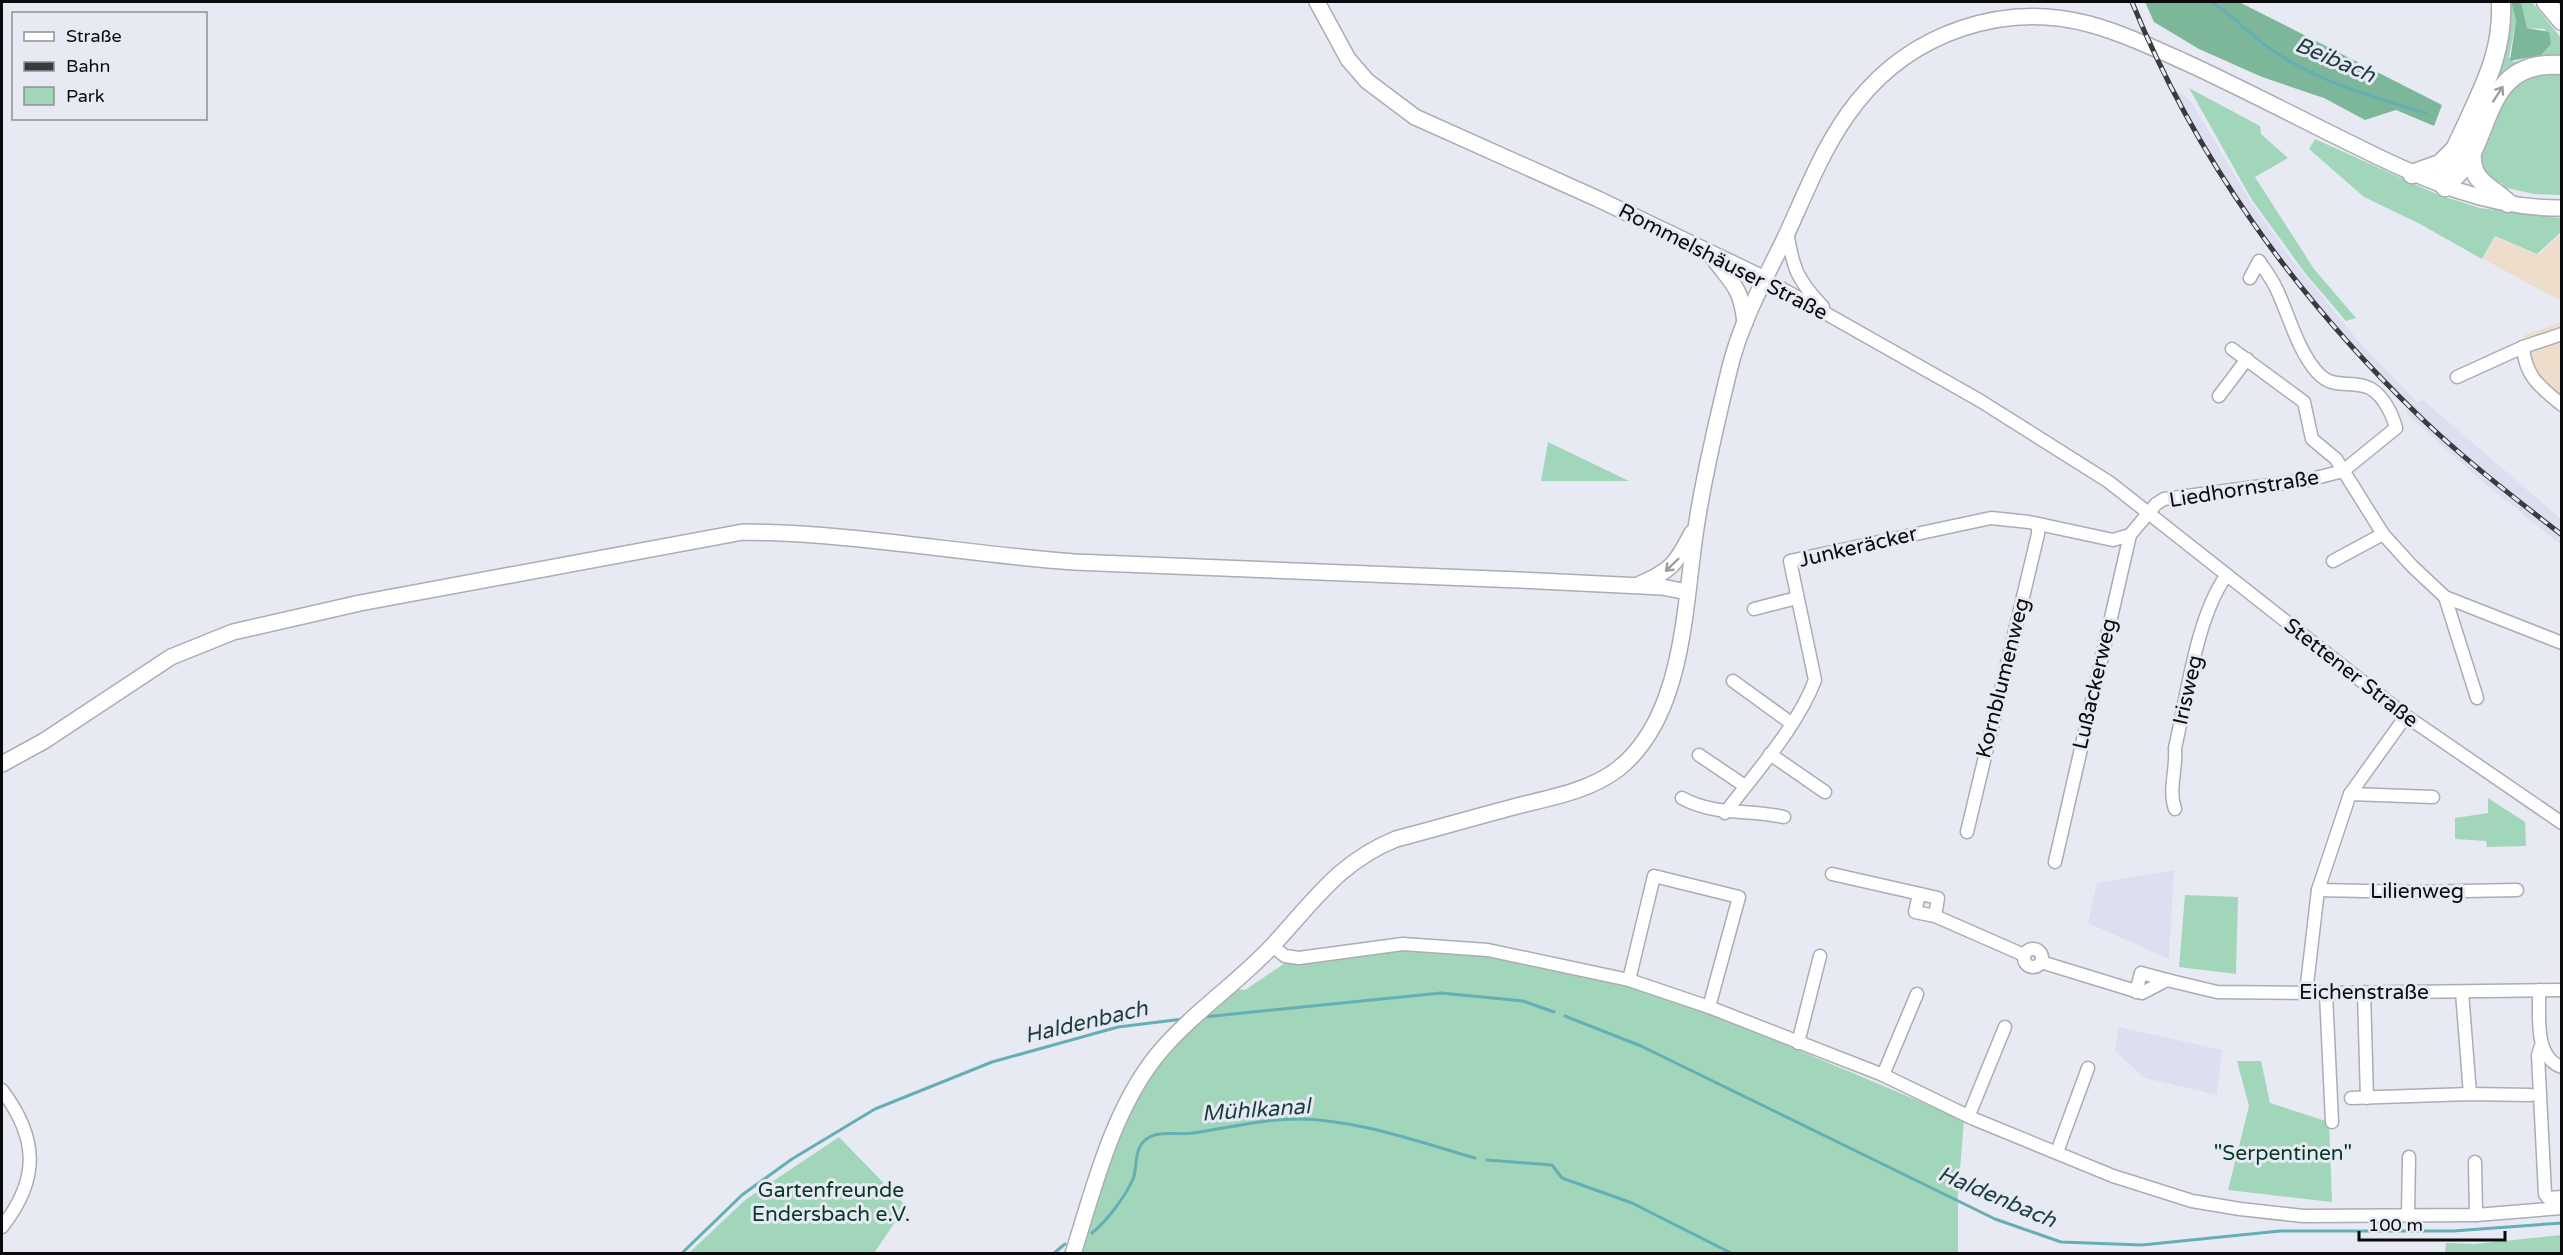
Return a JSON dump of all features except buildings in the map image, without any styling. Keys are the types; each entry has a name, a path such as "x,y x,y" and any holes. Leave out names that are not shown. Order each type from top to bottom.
{"highway":[{"path":"2412,174 2440,164 2464,147 2497,53 2501,2"},
{"path":"2546,2 2562,21"},
{"path":"2445,187 2445,173 2509,80 2532,68 2562,65"},
{"path":"2464,147 2480,182 2496,191 2508,203"}],"main road":[{"name":"Rommelshäuser Straße","path":"1317,2 1348,59 1367,81 1400,107 1444,132 1598,199 1765,279"},
{"path":"1074,1252 1109,1145 1127,1105 1158,1054 1272,946 1347,866 1370,850 1396,839 1575,791 1613,773 1626,763 1640,747 1662,709 1676,660 1696,526 1731,362 1744,323 1833,134 1881,76 1933,39 1992,20 2025,15 2088,24 2125,36 2218,77 2412,174 2445,187 2508,203 2562,208"},
{"path":"1708,251 1735,284 1743,303 1744,323"},
{"path":"1632,587 1658,576 1677,562 1696,526"},
{"path":"2,764 44,741 171,657 233,632 360,603 743,532 807,533 1011,558 1662,588 1687,592"}],"street":[{"path":"1787,232 1794,271 1832,317"},
{"name":"Liedhornstraße","path":"2148,513 2164,499 2308,480 2343,471 2396,428 2392,412 2373,391 2365,386 2339,386 2317,373 2298,340 2275,286 2259,261 2250,278"},
{"name":"Rommelshäuser Straße","path":"1765,279 2034,433 2109,482 2148,513"},
{"path":"2457,376 2523,346 2562,334"},
{"path":"2523,346 2524,360 2534,381 2562,405"},
{"name":"Liedhornstraße","path":"2232,349 2304,402 2312,439 2336,459 2343,471"},
{"path":"2219,396 2247,359"},
{"path":"2343,471 2383,534 2445,597 2562,643"},
{"name":"Lußackerweg","path":"2055,862 2130,536 2148,513"},
{"name":"Stettener Straße","path":"2148,513 2406,716 2562,823"},
{"name":"Junkeräcker","path":"1725,813 1791,723 1810,694 1815,680 1790,561 1977,520 2005,519 2113,540 2130,536"},
{"name":"Kornblumenweg","path":"1967,832 2038,534 2038,524"},
{"path":"2333,561 2383,534"},
{"name":"Irisweg","path":"2175,809 2171,798 2176,765 2175,748 2205,616 2217,588 2226,576"},
{"path":"2445,597 2477,698"},
{"path":"1754,609 1797,598"},
{"path":"1732,681 1791,723"},
{"path":"2306,993 2318,890 2350,794 2406,716"},
{"path":"1770,753 1826,792"},
{"path":"1699,755 1745,786"},
{"path":"2350,794 2433,797"},
{"path":"1682,798 1725,813 1766,813 1784,818"},
{"path":"1832,874 1938,898 1935,916"},
{"path":"1629,980 1654,876 1739,897 1709,1007"},
{"name":"Lilienweg","path":"2318,890 2413,892 2517,890"},
{"path":"1919,894 1915,912 1935,916 2024,955 2025,963 2029,966 2038,966 2041,962 2142,993 2167,980"},
{"path":"1272,946 1285,956 1299,957 1403,944 1488,950 1629,980 1709,1007 1883,1075 1969,1115 2113,1176 2192,1201 2303,1216 2475,1215 2562,1208"},
{"path":"1798,1043 1820,956"},
{"name":"Eichenstraße","path":"2136,992 2141,973 2217,992 2562,990"},
{"path":"2539,990 2541,1046 2538,1055 2545,1194 2548,1198 2562,1197"},
{"path":"2364,992 2367,1098"},
{"path":"2462,992 2470,1094"},
{"path":"2326,993 2332,1122"},
{"path":"1883,1075 1917,994"},
{"path":"1969,1115 2005,1027"},
{"path":"2541,1046 2548,1056 2562,1067"},
{"path":"2057,1152 2088,1068"},
{"path":"2,1090 22,1119 28,1135 30,1152 23,1192 2,1227"},
{"path":"2351,1098 2470,1094 2531,1095"},
{"path":"2408,1215 2409,1157"},
{"path":"2475,1162 2475,1215"}],"shaded area":[{"path":"2163,80 2190,100 2251,202 2292,260 2361,344 2417,402 2423,400 2561,519 2561,545 2478,478 2410,417 2406,412 2409,409 2334,330 2254,228 2202,148"},
{"path":"2561,234 2561,301 2483,259 2495,237 2538,255"},
{"path":"2561,322 2561,398 2529,371 2527,348 2523,336"},
{"path":"2174,870 2169,959 2088,923 2097,883"},
{"path":"2119,1027 2222,1050 2217,1095 2145,1078 2115,1051"}],"green space":[{"path":"2145,2 2239,2 2442,105 2434,126 2396,110 2365,120 2324,98 2262,77 2199,49 2154,22"},
{"path":"2506,2 2511,2 2516,20 2509,57 2514,62 2541,55 2545,29 2527,28 2521,2 2532,2 2561,38 2561,60 2485,96"},
{"path":"2511,2 2521,2 2527,28 2549,32 2551,44 2541,55 2510,61 2516,20"},
{"path":"2561,69 2561,195 2534,194 2503,187 2503,184 2490,177 2488,179 2478,157 2494,111 2522,77"},
{"path":"2189,88 2260,126 2261,134 2288,158 2255,177 2314,269 2356,318 2346,321 2305,273 2252,200"},
{"path":"2315,139 2439,195 2480,208 2561,218 2561,232 2537,254 2495,236 2482,259 2420,224 2364,197 2309,149"},
{"path":"1548,442 1629,481 1541,481"},
{"path":"2488,798 2525,822 2526,846 2487,847 2486,841 2455,839 2455,818 2488,813"},
{"path":"2185,895 2238,897 2236,974 2179,967"},
{"path":"1405,948 1490,954 1623,984 1696,1007 1964,1120 1958,1195 1958,1253 1076,1254 1112,1144 1160,1057 1232,988 1245,990 1285,963 1339,954"},
{"name":"\"Serpentinen\"","path":"2237,1061 2261,1061 2270,1103 2329,1122 2332,1202 2228,1190 2249,1106"},
{"name":"Gartenfreunde Endersbach e.V.","path":"839,1137 906,1206 874,1253 689,1253 745,1200"},
{"path":"2561,1235 2561,1253 2445,1253 2446,1243 2475,1244"}],"waterway":[{"name":"Beibach","path":"2211,2 2265,45 2302,68 2342,86 2426,113"},
{"name":"Haldenbach","path":"1204,1017 1441,993 1523,1001 1554,1012"},
{"name":"Haldenbach","path":"1565,1016 1641,1046 1995,1219 2061,1242 2142,1245 2280,1231 2453,1231 2562,1223"},
{"name":"Haldenbach","path":"681,1254 742,1195 792,1159 875,1109 992,1062 1118,1027 1183,1019"},
{"name":"Mühlkanal","path":"1092,1233 1109,1215 1130,1186 1143,1142 1157,1135 1193,1133 1271,1120 1319,1120 1387,1132 1475,1158"},
{"name":"Mühlkanal","path":"1487,1160 1552,1165 1562,1178 1632,1203 1733,1254"},
{"name":"Mühlkanal","path":"1053,1254 1065,1244"}],"railway":[{"path":"2132,2 2157,59 2218,170 2290,273 2330,322 2416,413 2469,461 2562,535"}]}
